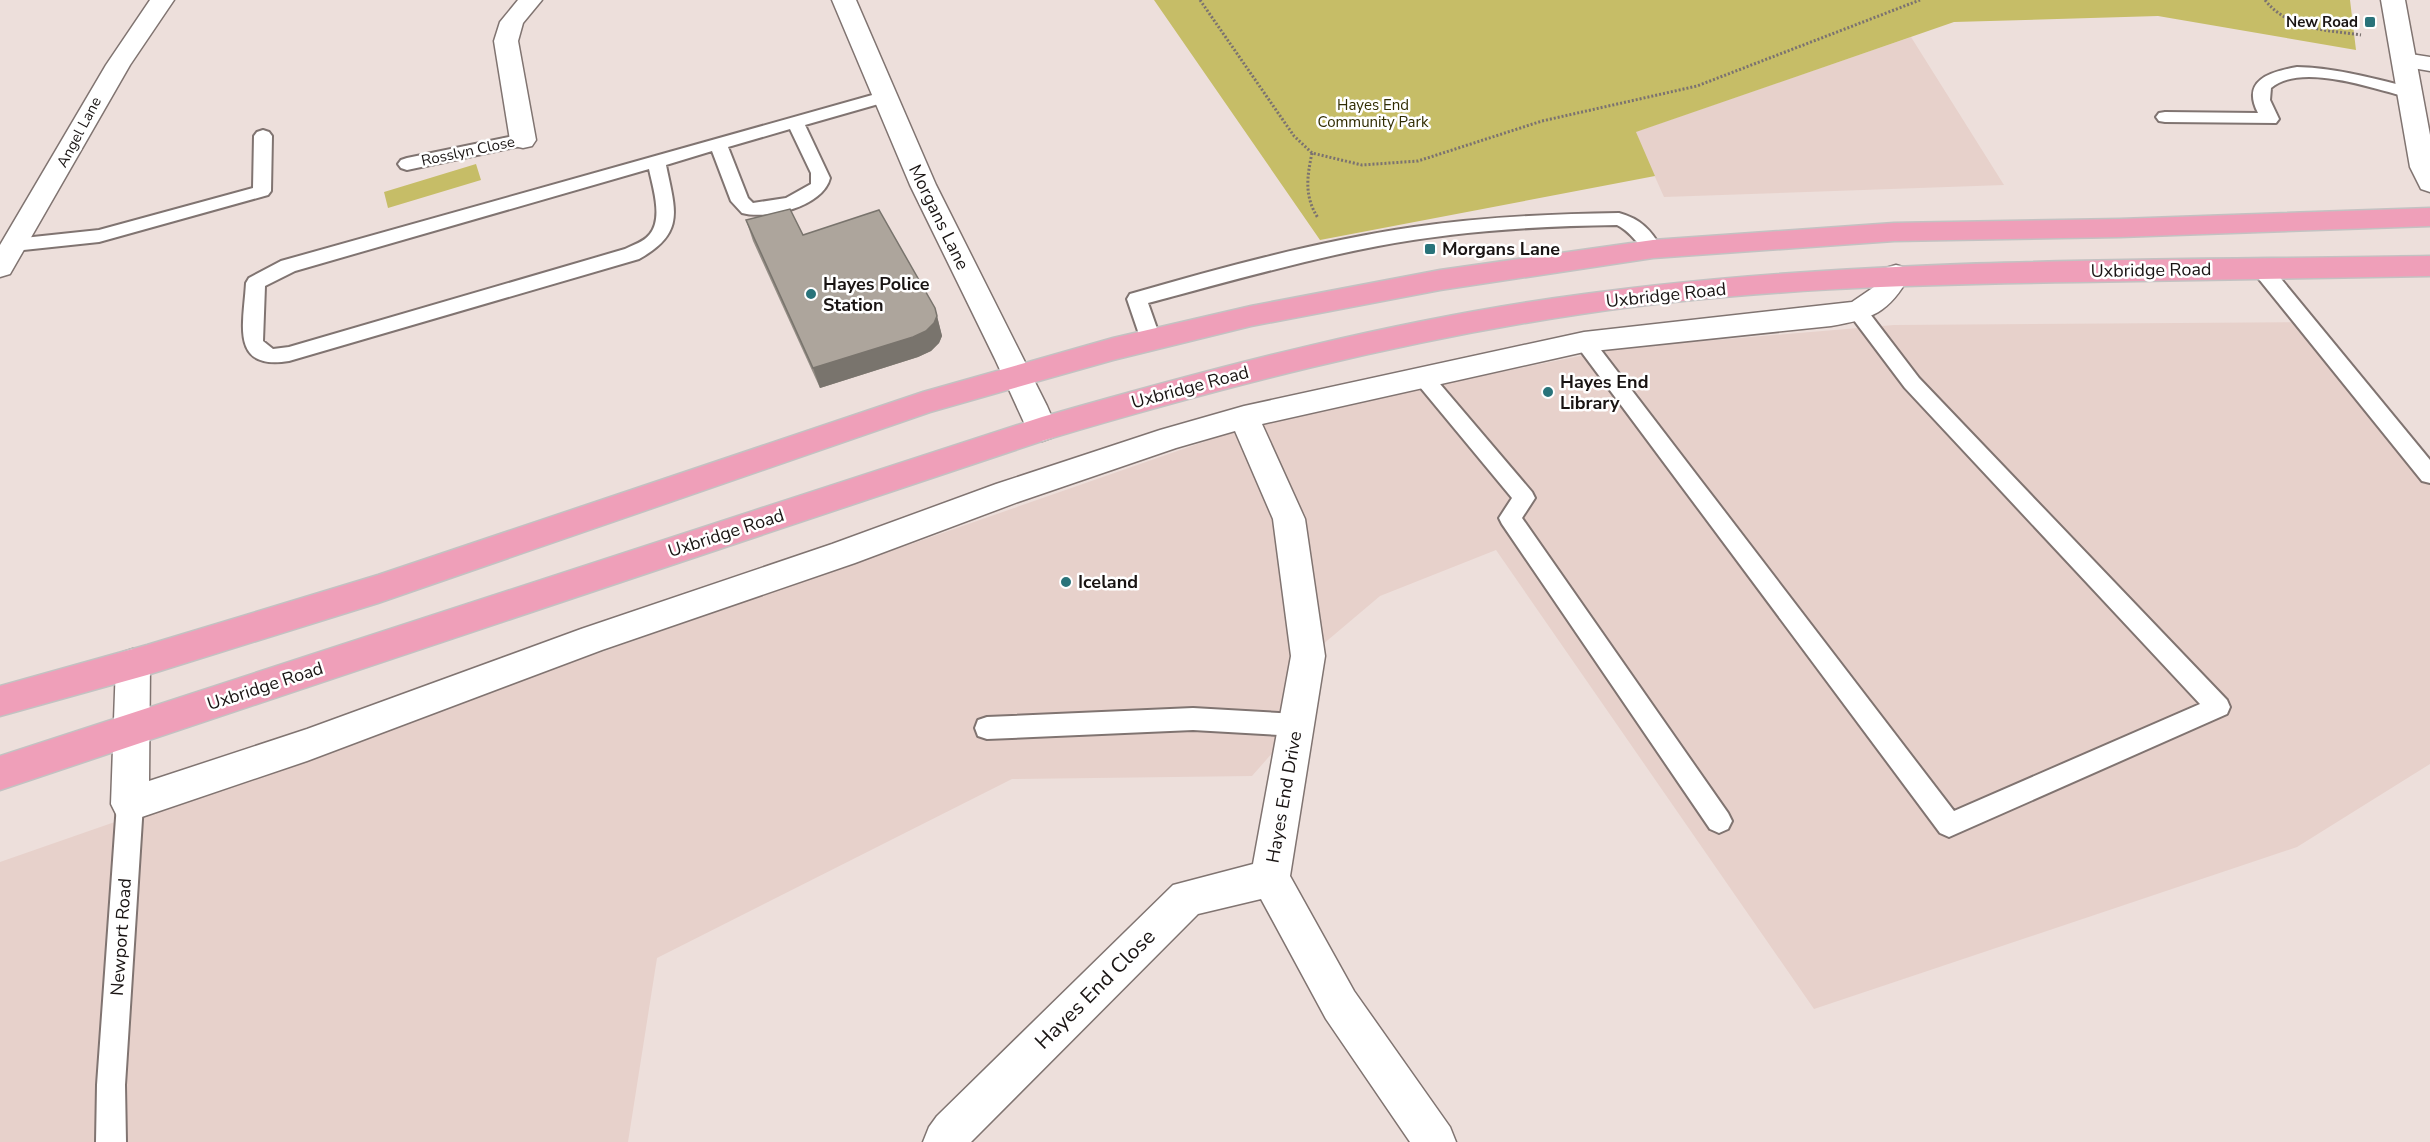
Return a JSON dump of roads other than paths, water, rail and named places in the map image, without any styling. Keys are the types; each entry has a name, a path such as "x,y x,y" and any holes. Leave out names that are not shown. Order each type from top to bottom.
{"main road":[{"path":"0,701 133,664 389,585 923,403 1151,340 1251,316 1440,280 1653,249 1894,232 2131,228 2430,217"},
{"name":"Uxbridge Road","path":"0,773 1042,429 1277,364 1382,339 1505,316 1679,292 1896,275 2430,266"}],"street":[{"name":"Angel Lane","path":"0,267 54,178 90,109 162,0"},
{"name":"Rosslyn Close","path":"524,140 506,40 512,22 530,0"},
{"name":"Morgans Lane","path":"844,0 883,98 952,246 1020,376 1042,429"},
{"path":"2393,0 2423,167 2430,183"},
{"path":"2403,52 2430,64"},
{"path":"130,804 307,745 614,632 843,554 1007,493 1171,438 1244,417 1584,342 1831,316 1857,311 1875,304 1887,293 1896,275"},
{"name":"Hayes End Drive","path":"1244,417 1289,519 1308,656 1270,878 1340,1005 1435,1142"},
{"name":"Newport Road","path":"130,804 133,664"},
{"name":"Hayes End Close","path":"944,1142 951,1131 1187,898 1270,878"}],"lane":[{"path":"2165,117 2270,119 2260,97 2262,88 2276,76 2301,71 2410,93"},
{"path":"656,161 666,214 659,235 650,245 632,254 289,354 271,357 259,351 253,342 256,283 288,266 656,161 883,98"},
{"path":"718,144 740,201 748,209 760,210 808,198 818,189 821,179 795,122"},
{"path":"14,245 99,236 262,191 263,136"},
{"name":"Rosslyn Close","path":"407,164 524,140"},
{"path":"1151,340 1137,299 1345,246 1405,235 1492,225 1619,219 1632,223 1643,232 1653,249"},
{"path":"2261,268 2430,476"},
{"path":"1584,342 1949,825 2218,707 1920,392 1857,311"},
{"path":"1422,376 1524,498 1510,518 1719,820"},
{"path":"987,728 1193,719 1297,725"},
{"name":"Newport Road","path":"111,1142 111,1085 130,804"}],"place":[{"name":"New Road","path":"2370,22"},
{"name":"Morgans Lane","path":"1430,249"},
{"name":"Hayes Police Station","path":"811,294"},
{"name":"Hayes End Library","path":"1548,392"},
{"name":"Iceland","path":"1066,582"}],"park label":[{"name":"Hayes End Community Park","path":"1373,114"}]}
